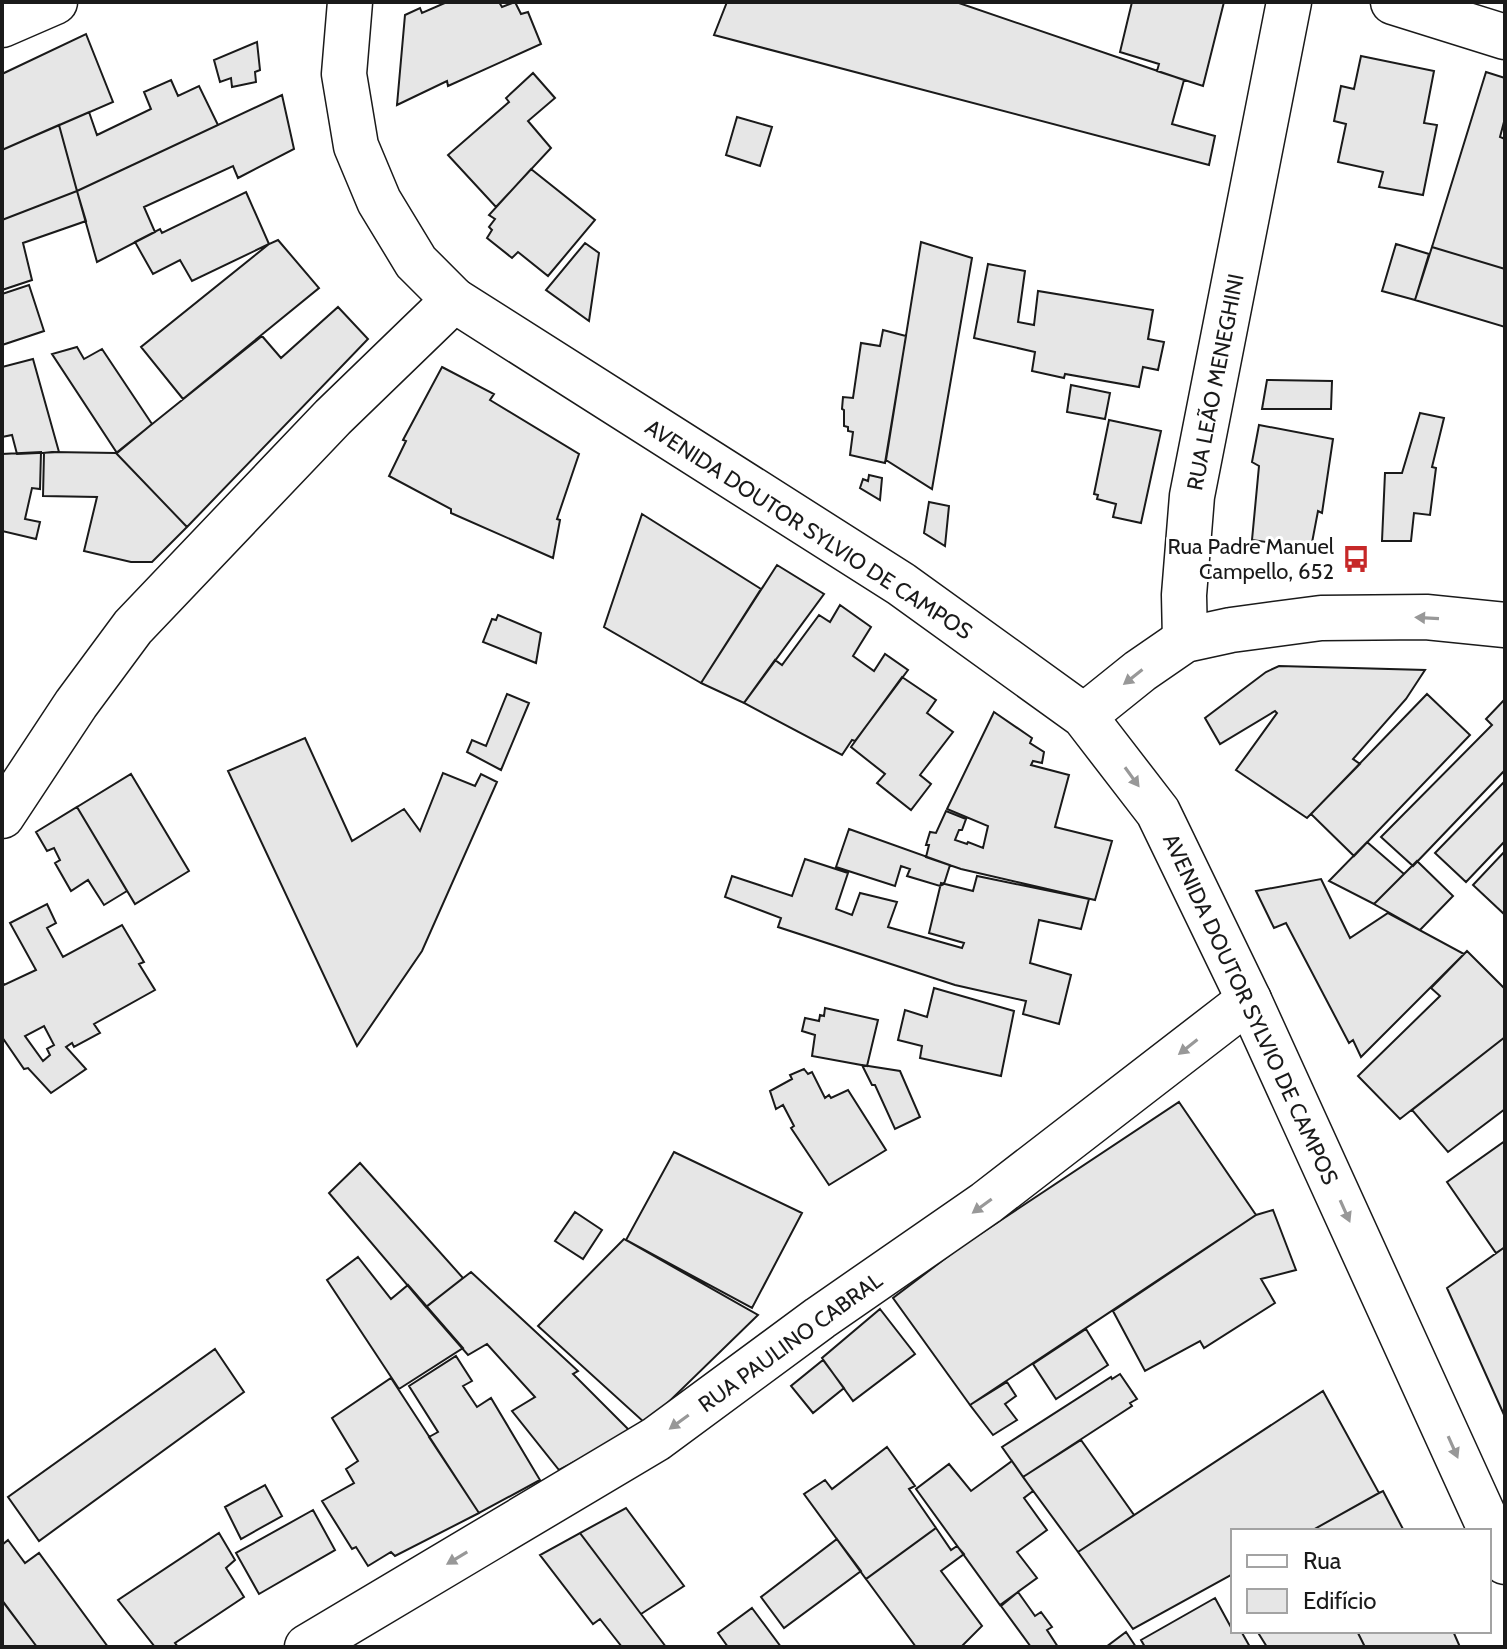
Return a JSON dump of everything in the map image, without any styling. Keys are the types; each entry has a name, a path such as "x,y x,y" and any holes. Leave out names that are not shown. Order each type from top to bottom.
{"street":[{"path":"2,25 55,2"},
{"name":"AVENIDA DOUTOR SYLVIO DE CAMPOS","path":"350,2 344,74 356,146 379,201 416,262 454,300 901,584 1084,716 1158,812 1249,1000 1490,1529"},
{"name":"RUA LEÃO MENEGHINI","path":"1185,640 1184,595 1192,496 1289,2"},
{"path":"1393,2 1505,37"},
{"path":"2,816 76,704 133,627 333,417 454,300"},
{"path":"1084,716 1185,640 1231,630 1321,618 1426,617 1505,625"},
{"name":"RUA PAULINO CABRAL","path":"307,1647 656,1439 820,1318 986,1203 1249,1000"},
{"name":"AVENIDA DOUTOR SYLVIO DE CAMPOS","path":"1491,1531 1505,1562"}],"building":[{"path":"447,2 499,2 502,7 515,2 521,14 528,12 541,44 448,86 447,81 397,105 405,15 420,8 422,13"},
{"path":"727,2 956,2 1184,80 1172,124 1215,136 1209,165 714,35"},
{"path":"1132,2 1224,2 1203,86 1157,71 1159,64 1120,52"},
{"path":"86,34 113,102 2,150 2,74"},
{"path":"257,42 260,70 255,72 256,82 232,87 231,78 220,82 214,60"},
{"path":"1361,56 1434,71 1424,123 1437,125 1423,195 1379,187 1383,172 1338,162 1346,124 1334,121 1341,86 1354,89"},
{"path":"1486,72 1505,78 1505,118 1500,137 1505,139 1505,269 1432,247"},
{"path":"533,73 555,98 528,121 551,148 496,207 448,155 509,102 506,98"},
{"path":"171,80 178,96 199,86 218,125 77,191 59,125 89,112 97,135 151,109 144,92"},
{"path":"282,95 294,149 238,178 233,166 144,207 155,232 97,262 77,191"},
{"path":"737,117 772,127 760,166 726,155"},
{"path":"59,125 77,191 2,220 2,150"},
{"path":"531,169 595,220 548,276 518,252 512,258 487,238 492,230 489,227 495,219 489,215"},
{"path":"77,191 86,221 23,243 32,280 2,290 2,220"},
{"path":"246,192 269,244 192,281 180,260 153,274 135,242 160,229 162,233"},
{"path":"278,240 319,288 183,399 141,347"},
{"path":"921,242 972,258 932,489 886,460"},
{"path":"585,243 599,253 589,321 546,290"},
{"path":"1396,244 1429,254 1415,300 1382,291"},
{"path":"1432,247 1505,269 1505,327 1415,300"},
{"path":"988,264 1025,271 1018,322 1034,325 1038,291 1153,310 1148,339 1164,342 1158,370 1143,367 1139,387 1065,374 1064,378 1032,371 1035,352 974,338"},
{"path":"29,285 44,331 2,345 2,294"},
{"path":"338,307 368,339 187,527 116,453 262,336 281,358"},
{"path":"883,330 906,336 885,463 850,455 853,432 844,426 842,409 843,397 853,398 861,343 880,346"},
{"path":"77,347 84,359 102,349 152,424 117,453 52,354"},
{"path":"33,359 59,452 17,454 12,435 2,437 2,367"},
{"path":"442,367 494,394 490,400 579,454 557,519 560,520 553,558 451,513 451,509 389,476 406,441 403,440"},
{"path":"1267,380 1332,381 1331,409 1262,409"},
{"path":"1071,385 1110,393 1105,419 1067,412"},
{"path":"1420,413 1444,418 1432,467 1436,468 1430,515 1414,513 1411,541 1382,541 1385,473 1402,473"},
{"path":"1109,420 1161,431 1141,523 1113,517 1116,504 1097,499 1098,495 1094,494"},
{"path":"1259,425 1333,439 1322,513 1318,511 1311,548 1252,540 1259,466 1252,462"},
{"path":"41,452 40,489 32,488 25,519 40,522 36,539 2,531 2,454"},
{"path":"44,453 116,453 187,527 152,562 131,562 84,551 97,497 43,496"},
{"path":"869,475 882,478 880,500 860,488 863,479 868,481"},
{"path":"929,502 949,506 945,546 924,533"},
{"path":"642,514 761,589 701,683 604,627"},
{"path":"777,565 824,594 744,703 701,683"},
{"path":"840,605 871,627 853,656 874,671 885,654 908,670 842,755 744,703 775,660 782,665 819,615 830,622"},
{"path":"498,615 541,633 536,663 483,642 492,619 496,620"},
{"path":"1279,666 1425,670 1406,699 1353,759 1360,764 1307,818 1236,770 1277,713 1275,711 1220,744 1205,718 1266,672"},
{"path":"902,677 936,700 927,713 953,732 920,775 931,784 911,810 877,783 885,774 851,747"},
{"path":"507,694 529,703 501,770 467,752 472,740 486,746"},
{"path":"1427,694 1470,735 1354,856 1311,814"},
{"path":"1505,699 1505,770 1413,866 1381,837 1492,725 1486,719"},
{"path":"994,712 1032,738 1030,743 1044,752 1042,763 1033,761 1031,765 1069,775 1055,827 1112,841 1095,900 961,869 926,857 930,832 936,833 946,811 966,819 955,840 983,848 988,826 947,809"},
{"path":"305,738 352,841 404,809 420,831 443,773 475,786 481,774 497,782 422,951 357,1046 228,771"},
{"path":"131,774 189,871 135,904 77,807"},
{"path":"1505,781 1505,841 1466,882 1435,853"},
{"path":"77,807 127,891 104,905 88,880 71,891 55,863 60,860 54,848 47,851 36,832"},
{"path":"849,829 950,865 944,884 940,886 907,876 910,869 901,866 895,886 836,867"},
{"path":"1367,842 1404,874 1374,904 1329,881"},
{"path":"1505,851 1505,913 1504,914 1473,885"},
{"path":"805,859 848,873 836,909 852,915 860,893 897,902 888,927 962,948 964,943 929,933 941,883 973,891 977,876 1089,899 1081,929 1039,920 1030,963 1071,975 1059,1024 1023,1014 1026,1001 955,985 778,927 781,918 725,897 732,876 792,896"},
{"path":"1417,861 1453,896 1420,930 1374,904"},
{"path":"1321,879 1350,938 1388,913 1464,954 1361,1057 1353,1040 1349,1043 1286,923 1274,928 1256,891"},
{"path":"47,904 56,923 47,928 63,957 122,925 144,962 139,964 155,990 94,1024 100,1033 74,1047 72,1043 66,1047 86,1069 51,1093 28,1068 24,1069 2,1037 2,981 4,985 36,970 10,923","holes":["44,1026 54,1045 47,1049 50,1055 43,1061 25,1036"]},
{"path":"1467,951 1505,989 1505,1037 1400,1119 1358,1076 1440,996 1431,988"},
{"path":"934,988 1014,1011 1001,1076 920,1058 922,1046 898,1040 905,1010 927,1017"},
{"path":"825,1008 878,1020 867,1066 812,1056 815,1035 802,1031 805,1018 819,1021 820,1015 824,1016"},
{"path":"1505,1037 1505,1109 1448,1152 1412,1110"},
{"path":"862,1065 900,1071 920,1117 895,1129"},
{"path":"804,1069 808,1074 812,1072 825,1098 848,1090 886,1150 829,1185 791,1128 794,1126 783,1105 776,1109 770,1091 792,1079 790,1075"},
{"path":"1179,1102 1256,1215 970,1405 893,1298 959,1248"},
{"path":"1505,1141 1505,1247 1496,1253 1447,1182"},
{"path":"674,1152 802,1213 752,1308 626,1240"},
{"path":"360,1163 463,1278 426,1307 329,1193"},
{"path":"1273,1210 1296,1270 1261,1279 1275,1303 1204,1348 1200,1341 1145,1371 1113,1311 1256,1215"},
{"path":"575,1212 602,1230 583,1259 555,1241"},
{"path":"624,1239 758,1315 646,1424 538,1326"},
{"path":"1505,1247 1505,1417 1447,1288"},
{"path":"358,1257 391,1299 408,1285 463,1348 399,1389 327,1280"},
{"path":"471,1272 578,1371 573,1374 631,1432 559,1470 512,1411 535,1397 487,1344 468,1355 426,1307"},
{"path":"880,1309 915,1354 853,1401 822,1358"},
{"path":"1086,1329 1108,1365 1056,1399 1033,1364"},
{"path":"215,1349 244,1392 39,1541 8,1497"},
{"path":"456,1356 472,1381 463,1386 477,1407 491,1398 540,1480 479,1513 429,1437 438,1432 409,1386"},
{"path":"823,1360 844,1388 813,1413 791,1386"},
{"path":"1120,1374 1137,1399 1130,1403 1132,1406 1023,1477 1002,1447"},
{"path":"391,1378 479,1513 395,1556 391,1552 368,1566 356,1547 352,1549 322,1501 354,1483 346,1469 358,1461 332,1418"},
{"path":"1007,1382 1016,1396 1005,1404 1017,1420 993,1435 970,1405"},
{"path":"1323,1391 1379,1493 1315,1529 1231,1529 1231,1575 1133,1629 1078,1552"},
{"path":"1081,1440 1134,1515 1078,1552 1023,1477"},
{"path":"887,1447 915,1486 909,1489 936,1528 866,1579 804,1494 825,1480 832,1489"},
{"path":"1012,1461 1033,1491 1024,1498 1047,1530 1017,1552 1037,1578 1000,1605 916,1489 949,1464 971,1491"},
{"path":"265,1485 282,1516 241,1539 225,1507"},
{"path":"1383,1491 1403,1529 1315,1529"},
{"path":"626,1508 684,1586 641,1614 580,1533"},
{"path":"313,1510 335,1550 259,1594 236,1553"},
{"path":"936,1528 951,1550 957,1546 964,1554 941,1571 982,1626 961,1647 916,1647 866,1579"},
{"path":"219,1533 235,1560 226,1568 244,1597 175,1643 178,1647 155,1647 118,1600"},
{"path":"580,1533 666,1647 622,1647 600,1619 593,1624 540,1555"},
{"path":"837,1539 861,1571 784,1628 761,1597"},
{"path":"8,1540 25,1563 39,1553 108,1647 37,1647 2,1600 2,1545"},
{"path":"1018,1592 1035,1616 1041,1612 1052,1627 1047,1630 1058,1647 1031,1647 1001,1606"},
{"path":"1215,1598 1231,1633 1242,1633 1250,1647 1145,1647 1141,1640"},
{"path":"3,1602 37,1647 2,1647"},
{"path":"752,1608 781,1647 728,1647 718,1633"},
{"path":"1126,1632 1136,1647 1106,1647"},
{"path":"1258,1633 1358,1633 1365,1647 1267,1647"},
{"path":"1358,1633 1454,1633 1460,1647 1365,1647"}],"place":[{"name":"Rua Padre Manuel Campello, 652","path":"1356,559"}]}
